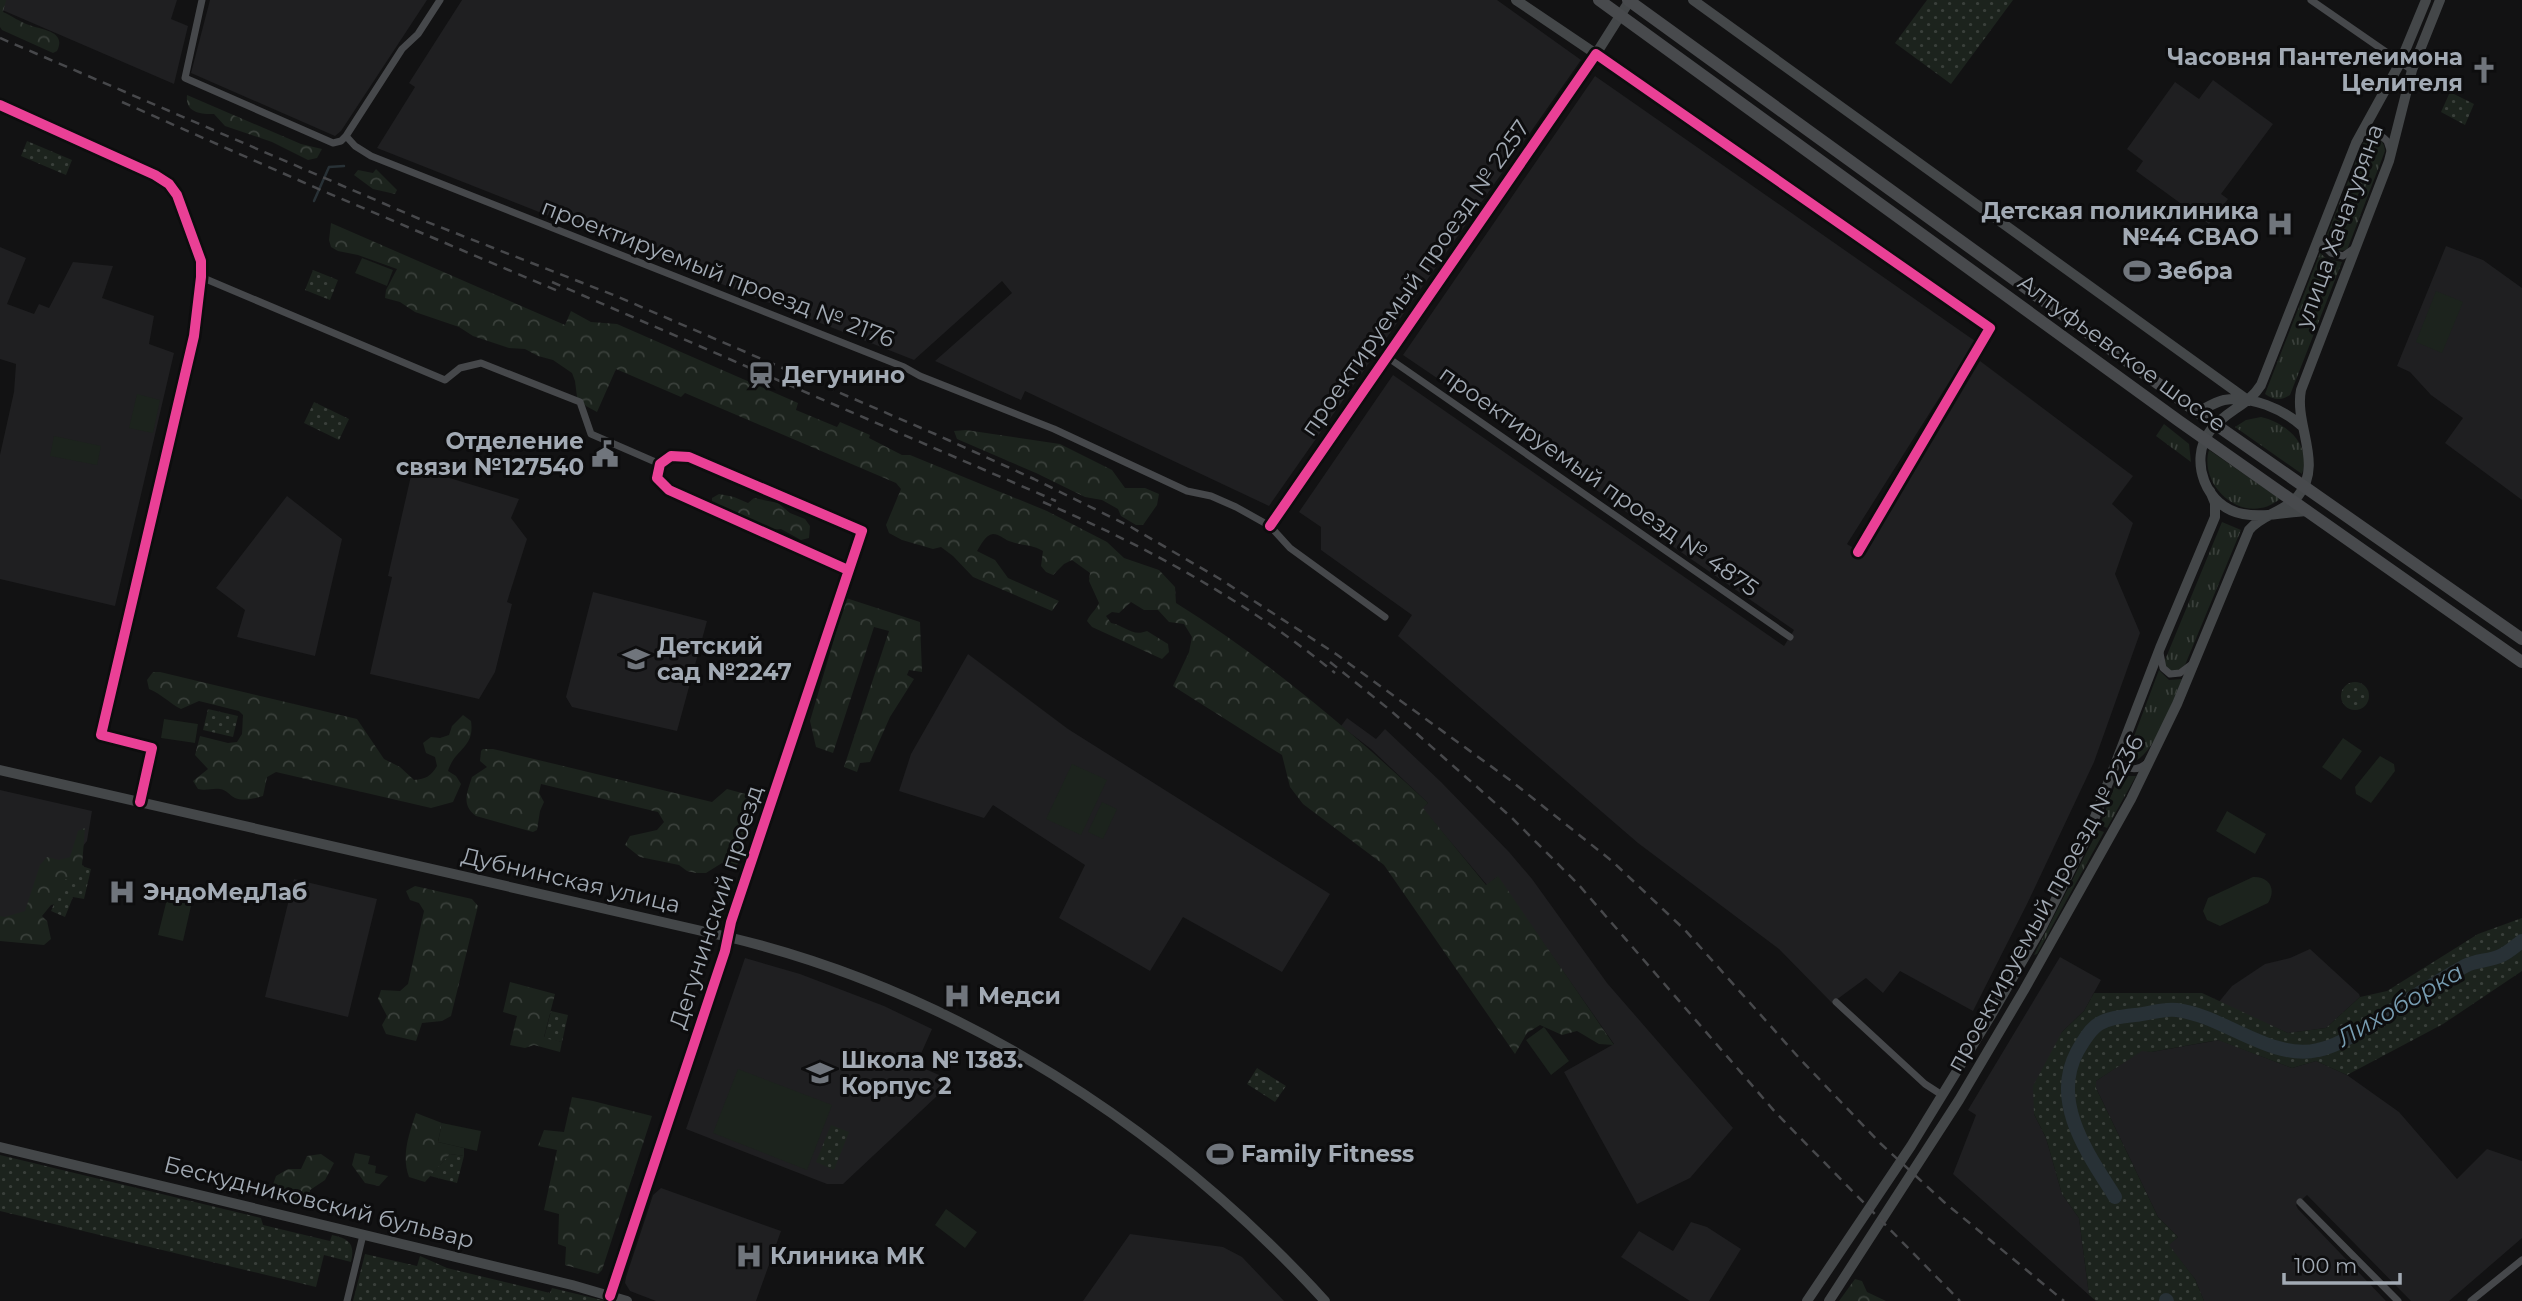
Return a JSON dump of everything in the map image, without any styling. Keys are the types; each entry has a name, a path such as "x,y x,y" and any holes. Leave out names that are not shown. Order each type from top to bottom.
{"main road":[{"path":"1516,0 1595,54 1629,0"},
{"name":"Алтуфьевское шоссе","path":"1599,0 2204,439 2522,662"},
{"name":"Алтуфьевское шоссе","path":"1629,0 2204,409 2216,424 2522,639"},
{"path":"1693,0 2249,401 2287,415 2303,427"},
{"name":"улица Хачатуряна","path":"2249,401 2261,385 2357,143 2400,63 2426,0"},
{"name":"улица Хачатуряна","path":"2305,486 2310,464 2299,406 2301,390 2389,161 2412,70 2441,0"},
{"path":"2204,409 2219,390 2213,375"},
{"path":"2204,409 2222,400 2249,401"},
{"path":"2204,439 2228,413 2249,401"},
{"name":"проектируемый проезд № 2236","path":"1807,1301 1910,1146 1990,1017 2055,902 2092,824 2215,517 2215,503 2200,469 2200,449 2204,439"},
{"name":"проектируемый проезд № 2236","path":"1829,1301 1923,1158 1992,1045 2131,799 2195,661 2249,530 2258,521 2294,500 2305,486"},
{"path":"2210,491 2220,503 2234,512 2257,516 2308,511"},
{"name":"Дубнинская улица","path":"0,770 727,937 797,955 902,996 1004,1046 1121,1119 1210,1188 1256,1229 1325,1301"},
{"name":"Дегунинский проезд","path":"610,1296 717,975 727,937"},
{"name":"Бескудниковский бульвар","path":"0,1147 627,1301"}],"street":[{"path":"202,0 185,78 330,142 341,141 346,136 402,49 418,34 440,0"},
{"path":"2311,0 2412,70"},
{"path":"1595,54 1990,328 1858,552"},
{"name":"проектируемый проезд № 2257","path":"1270,526 1595,54"},
{"path":"0,104 155,175 169,184 177,195 201,261 194,336 101,735 152,748 140,802"},
{"path":"2357,143 2368,133 2382,136 2390,148 2389,161"},
{"name":"проектируемый проезд № 2176","path":"346,136 355,146 371,156 904,367 920,376 1063,433 1187,491 1211,496 1236,507 1270,526 1290,548 1385,617"},
{"path":"2323,229 2322,244 2331,253 2343,256 2357,245"},
{"path":"201,277 445,380 460,369 481,363 580,402 591,434 660,464 657,478 669,490 848,570"},
{"name":"проектируемый проезд № 4875","path":"1387,357 1790,637"},
{"name":"Дегунинский проезд","path":"660,464 671,456 689,457 862,531 727,937"},
{"path":"2160,649 2163,668 2169,674 2180,674 2195,661"},
{"path":"2120,749 2119,761 2126,768 2138,769 2149,761"},
{"name":"проектируемый проезд № 2236","path":"1836,1002 1925,1084 1942,1095"},
{"path":"2300,1202 2398,1301"},
{"path":"347,1301 363,1235"},
{"path":"2471,1301 2522,1260"}],"shaded area":[{"path":"0,0 177,0 171,19 188,26 174,84 0,9"},
{"path":"210,0 427,0 341,131 335,136 191,73"},
{"path":"462,0 1497,0 1581,60 1269,506 1025,391 1021,400 935,361 1012,293 1002,281 914,360 377,148 415,87 409,83"},
{"path":"1595,76 1975,341 1847,544 1865,555 1980,361 2133,476 2112,504 2133,523 2115,574 2140,633 2094,762 1973,1011 1900,971 1883,993 1866,978 1832,1003 1779,949 1638,843 1398,636 1412,615 1321,550 1321,527 1299,512 1393,375 1784,646 1794,630 1675,548 1534,444 1403,355"},
{"path":"2213,80 2273,124 2221,194 2228,199 2209,224 2136,171 2143,161 2127,149 2175,82 2199,99"},
{"path":"2446,246 2483,260 2522,288 2522,500 2445,443 2463,418 2431,395 2410,372 2397,366"},
{"path":"0,247 26,258 7,304 34,314 39,304 49,308 73,262 113,266 102,298 154,316 149,344 174,353 115,606 0,579 0,455 14,392 16,364 0,359"},
{"path":"413,467 519,499 511,518 527,539 507,602 512,604 495,672 479,699 370,674 392,577 388,576"},
{"path":"287,496 342,539 315,656 237,637 245,610 216,588"},
{"name":"Детский сад №2247","path":"593,592 707,621 677,731 572,707 566,697"},
{"path":"968,654 1068,729 1330,894 1282,972 1183,917 1150,971 1059,918 1085,865 993,805 984,818 899,791 911,754"},
{"path":"1347,718 1376,739 1385,729 1509,852 1532,879 1607,983 1733,1128 1690,1178 1637,1204 1564,1072 1614,1044 1497,877 1487,885 1422,808 1428,803 1371,749 1341,726"},
{"path":"0,790 92,811 87,841 41,899 0,941"},
{"path":"294,879 377,899 348,1017 265,997"},
{"path":"2310,949 2360,997 2326,1028 2288,1033 2218,1003 2232,986 2265,964 2290,958"},
{"path":"2060,957 2101,980 2084,1011 2062,1032 2034,1114 2046,1138 2062,1194 2079,1218 2089,1295 1953,1174 1976,1115 1968,1110"},
{"name":"Школа № 1383. Корпус 2","path":"745,958 800,974 884,1006 932,1029 916,1065 953,1081 843,1184 827,1184 686,1129"},
{"path":"2219,1040 2292,1068 2316,1061 2347,1075 2399,1112 2457,1179 2487,1149 2522,1161 2522,1238 2449,1301 2411,1301 2307,1195 2296,1205 2298,1209 2386,1301 2204,1301 2195,1279 2168,1245 2178,1237 2158,1217 2096,1088 2096,1081 2142,1050 2151,1052"},
{"path":"661,1188 781,1231 756,1301 656,1301 630,1291 625,1283 626,1277 653,1195"},
{"path":"1691,1222 1707,1227 1741,1249 1709,1301 1690,1301 1621,1257 1639,1231 1673,1251"},
{"path":"1130,1234 1223,1247 1242,1257 1284,1301 1083,1301"}],"green space":[{"path":"0,0 6,0 3,12 56,35 59,39 57,51 53,53 2,30"},
{"path":"1927,0 2013,0 1951,84 1895,43"},
{"path":"2450,92 2474,104 2465,125 2441,112"},
{"path":"187,95 301,144 322,149 317,158 308,160 272,142 225,126 214,114 204,114 191,109"},
{"path":"2371,137 2381,141 2385,151 2347,250 2336,250 2325,240 2363,143"},
{"path":"27,141 72,160 66,175 21,156"},
{"path":"376,169 397,190 395,194 373,189 354,175 358,170 373,173"},
{"path":"331,223 565,325 571,311 591,322 617,324 798,403 796,410 837,427 840,422 870,435 869,438 902,455 910,455 1047,511 1107,542 1124,558 1159,570 1175,587 1176,603 1242,647 1307,697 1428,803 1423,808 1486,885 1498,876 1614,1045 1599,1044 1577,1031 1562,1035 1540,1025 1527,1033 1515,1054 1384,865 1303,804 1290,787 1282,755 1173,686 1189,652 1192,637 1184,624 1169,622 1158,610 1144,610 1131,602 1119,613 1112,612 1106,616 1111,623 1133,632 1147,631 1168,644 1169,652 1162,659 1092,627 1087,621 1099,603 1089,581 1090,573 1072,560 1053,575 1041,566 1043,551 1013,543 995,534 985,538 977,551 995,560 1008,578 1059,601 1052,611 973,577 941,547 933,549 902,540 889,533 886,525 901,489 896,483 685,393 681,397 616,369 597,412 577,397 572,373 553,360 525,349 509,348 473,336 459,327 385,298 386,290 397,269 331,247"},
{"path":"2320,253 2327,259 2342,262 2290,395 2274,399 2265,394"},
{"path":"362,258 393,270 387,286 355,273"},
{"path":"313,270 338,280 330,300 305,290"},
{"path":"2436,291 2463,302 2442,353 2416,342"},
{"path":"137,394 160,400 153,433 129,428"},
{"path":"314,402 349,419 339,440 304,423"},
{"path":"2261,417 2280,424 2295,437 2303,454 2302,474 2235,427 2246,420"},
{"path":"2164,424 2189,444 2191,462 2156,436"},
{"path":"966,430 1060,444 1112,470 1125,488 1145,488 1159,494 1157,505 1143,525 1136,525 1121,516 1118,509 1102,500 1085,497 957,439 954,431"},
{"path":"54,436 101,446 97,465 50,456"},
{"path":"2209,450 2280,499 2266,507 2252,509 2227,499 2210,477 2207,464"},
{"path":"719,494 748,503 754,498 778,503 790,513 805,519 810,526 809,538 801,540 781,529 770,530 716,508 712,505 712,498"},
{"path":"2222,522 2241,530 2185,665 2180,670 2170,671 2165,660"},
{"path":"846,598 920,622 922,672 909,670 907,675 914,679 890,717 870,762 860,763 857,772 844,767 889,631 874,627 833,753 816,747 810,721"},
{"path":"2159,670 2169,680 2182,679 2155,739 2140,758 2131,763 2127,760 2127,755"},
{"path":"153,672 357,719 384,759 400,767 414,780 428,776 437,766 435,757 426,753 423,743 431,737 449,735 452,726 463,715 471,721 470,737 448,771 456,776 461,784 453,802 431,808 276,772 267,777 263,796 256,798 238,799 222,790 198,789 193,781 208,769 195,755 200,736 228,743 237,742 242,734 243,715 239,711 199,701 181,709 149,689 147,680"},
{"path":"2355,682 2365,686 2369,696 2365,706 2355,710 2345,706 2341,696 2345,686"},
{"path":"208,709 238,716 233,737 203,730"},
{"path":"164,719 198,724 195,743 161,738"},
{"path":"2343,738 2362,751 2341,780 2322,767"},
{"path":"483,749 493,749 712,802 727,789 753,796 750,826 738,864 730,869 722,863 706,873 696,873 679,865 640,857 625,845 630,836 657,830 664,822 658,812 541,784 539,793 544,802 537,830 533,832 476,816 468,808 466,798 472,777 487,767 480,761"},
{"path":"2380,756 2394,764 2395,771 2371,803 2356,794 2355,787"},
{"path":"1072,764 1107,780 1081,835 1046,819"},
{"path":"2120,772 2136,776 2107,828 2100,825"},
{"path":"1102,802 1117,809 1103,839 1088,832"},
{"path":"2227,811 2266,834 2255,854 2216,831"},
{"path":"85,828 84,866 70,901 51,905 42,916 47,921 51,939 44,945 0,941 0,916 25,911 40,865 47,857 59,860 70,857 78,831"},
{"path":"2098,830 2104,832 2037,954 2034,955"},
{"path":"82,866 91,869 84,899 73,897 65,917 51,911 65,879 75,883"},
{"path":"2253,877 2259,877 2270,884 2272,893 2268,903 2220,926 2207,920 2203,911 2208,898"},
{"path":"415,886 472,899 478,906 451,1016 442,1021 422,1023 416,1041 386,1034 382,1025 387,1016 378,999 381,990 400,991 408,984 424,911 419,903 410,900 406,891"},
{"path":"170,887 194,893 183,941 158,935"},
{"path":"2522,918 2522,971 2443,1024 2347,1075 2316,1061 2292,1068 2218,1040 2151,1052 2142,1051 2096,1081 2096,1088 2158,1217 2178,1237 2169,1245 2195,1279 2204,1301 2096,1301 2089,1295 2079,1218 2062,1194 2046,1138 2034,1114 2033,1086 2062,1032 2084,1011 2094,993 2202,993 2288,1033 2326,1028 2360,997 2387,991 2478,934"},
{"path":"510,982 555,994 544,1037 562,1042 560,1052 534,1045 525,1048 510,1045 517,1016 503,1012"},
{"path":"551,1011 568,1015 562,1042 544,1038"},
{"path":"1544,1027 1569,1061 1551,1075 1526,1040"},
{"path":"1257,1068 1286,1086 1275,1102 1247,1084"},
{"path":"738,1069 832,1105 807,1170 713,1133"},
{"path":"572,1097 652,1116 602,1270 598,1274 565,1265 566,1247 558,1244 559,1214 544,1210 557,1150 538,1146 544,1130 564,1132"},
{"path":"416,1113 442,1123 438,1142 464,1148 464,1156 450,1154 425,1182 409,1177 407,1169 407,1145"},
{"path":"442,1123 481,1131 477,1151 438,1142"},
{"path":"831,1125 849,1132 834,1170 816,1162"},
{"path":"355,1153 370,1156 368,1164 376,1166 375,1173 388,1176 379,1186 365,1183 352,1165"},
{"path":"321,1154 334,1163 325,1180 310,1190 310,1194 318,1200 315,1208 269,1196 276,1176 288,1169 301,1169 307,1156"},
{"path":"450,1154 464,1156 457,1183 430,1176"},
{"path":"0,1155 261,1218 263,1225 330,1241 332,1235 350,1243 351,1262 324,1255 316,1287 0,1211"},
{"path":"946,1209 977,1232 965,1248 935,1225"},
{"path":"365,1254 417,1266 420,1256 447,1268 550,1293 552,1288 606,1301 353,1301"},
{"path":"1855,1279 1862,1281 1867,1292 1886,1301 1839,1301"}],"waterway":[{"path":"314,201 329,167 344,166"},
{"name":"Лихоборка","path":"2115,1197 2076,1128 2068,1090 2070,1071 2077,1052 2088,1034 2100,1023 2123,1016 2177,1010 2212,1020 2265,1044 2300,1052 2318,1050 2348,1038 2465,966 2500,956 2522,941"}],"railway":[{"path":"0,38 422,220 616,296 935,434 1131,527 1220,579 1336,654 1510,780 1612,861 1685,930 1800,1059 1880,1143 1944,1202 2064,1301"},
{"path":"122,102 558,291"},
{"path":"552,282 1056,501"},
{"path":"1043,502 1120,537 1195,577 1232,599 1335,673"},
{"path":"1330,662 1390,710 1511,817 1578,884 1776,1113 1960,1301"}],"cycle path":[{"path":"1270,526 1596,54 1990,328 1858,552"},
{"path":"0,105 155,175 169,184 177,195 201,261 194,336 101,735 152,748 140,802"},
{"path":"610,1296 862,531 689,457 671,456 660,464 657,478 669,490 848,570"}],"place":[{"name":"Часовня Пантелеимона Целителя","path":"2484,70"},
{"name":"Детская поликлиника №44 СВАО","path":"2280,224"},
{"name":"Зебра","path":"2137,271"},
{"name":"Дегунино","path":"761,375"},
{"name":"Отделение связи №127540","path":"605,454"},
{"name":"Детский сад №2247","path":"636,659"},
{"name":"ЭндоМедЛаб","path":"122,892"},
{"name":"Медси","path":"957,996"},
{"name":"Школа № 1383. Корпус 2","path":"820,1073"},
{"name":"Family Fitness","path":"1220,1154"},
{"name":"Клиника МК","path":"749,1256"}]}
